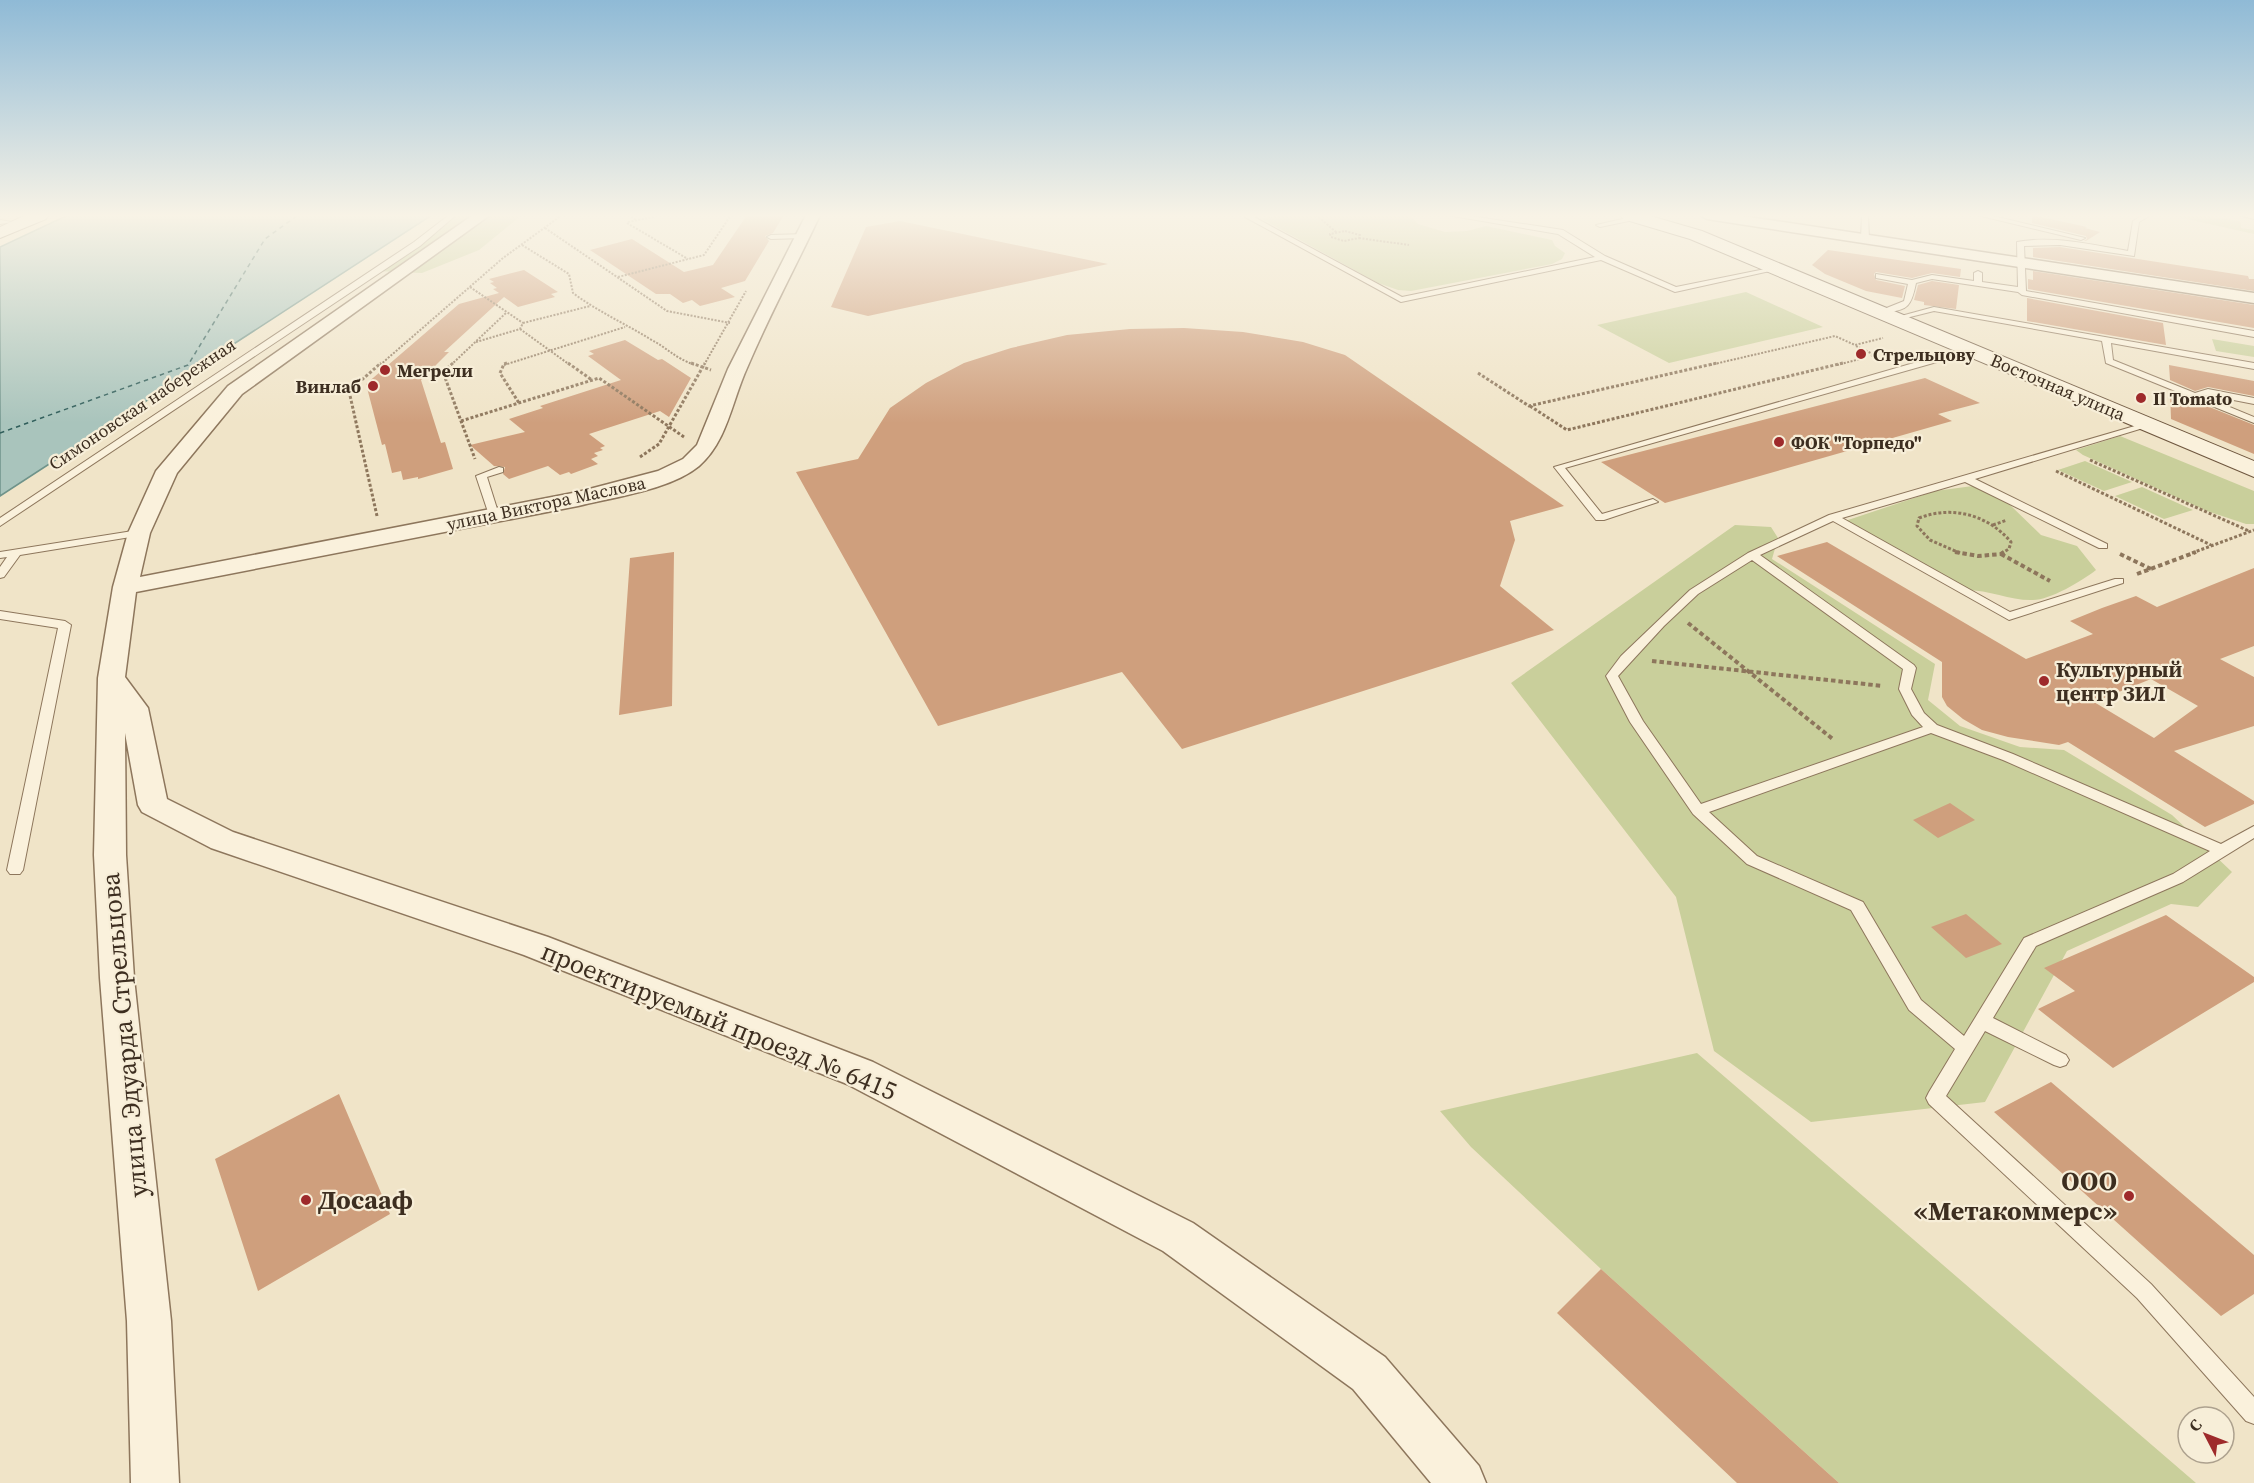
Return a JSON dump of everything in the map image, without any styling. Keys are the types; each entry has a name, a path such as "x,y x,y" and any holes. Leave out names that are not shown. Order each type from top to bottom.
{"main road":[{"name":"Восточная улица","path":"1807,284 1888,323 1969,350 2254,470"}],"street":[{"path":"125,587 139,533 166,471 235,390 385,284"},
{"name":"улица Виктора Маслова","path":"125,587 627,488 666,476 690,463 706,448 735,374 779,284"},
{"path":"2162,284 2254,298"},
{"name":"улица Эдуарда Стрельцова","path":"125,587 111,678 110,866 117,978 149,1321 155,1483"},
{"name":"проектируемый проезд № 6415","path":"111,678 134,708 153,805 222,840 536,946 860,1073 1167,1232 1369,1373 1462,1483"}],"lane":[{"name":"Симоновская набережная","path":"0,523 357,284"},
{"path":"1373,284 1401,300 1477,284"},
{"path":"1662,284 1675,290 1703,284"},
{"path":"1888,323 1908,302 1912,284"},
{"path":"1979,284 2021,290 2028,295 2043,298 2254,334"},
{"path":"2021,284 2021,290"},
{"path":"1888,323 1934,309 2254,366"},
{"path":"2106,340 2109,361 2254,420"},
{"path":"1653,502 1600,518 1559,467 1969,350"},
{"path":"2193,396 2208,392 2254,401"},
{"path":"1966,1048 1915,1005 1857,906 1752,860 1698,810 1637,722 1612,676 1625,658 1694,592 1752,555 1833,517 2148,424"},
{"path":"494,515 483,480 502,473"},
{"path":"1966,478 2103,546"},
{"path":"1833,517 2009,616 2119,581"},
{"path":"0,555 139,533"},
{"path":"0,575 16,553"},
{"path":"1752,555 1910,668 1905,688 1919,715 1932,728 2008,757 2223,851"},
{"path":"0,615 65,625 15,870"},
{"path":"1698,810 1932,728"},
{"path":"2254,831 2178,878 2030,942 1935,1098 2144,1291 2254,1413"},
{"path":"1982,1021 2060,1060"}],"path":[{"path":"381,536 349,391 473,284"},
{"path":"571,284 573,293 590,306 653,340 676,358 703,369 735,374"},
{"path":"629,284 668,311 757,329"},
{"path":"633,459 648,453 659,444 750,285"},
{"path":"470,287 523,323 590,306"},
{"path":"483,480 444,372 507,312"},
{"path":"476,342 520,329 523,323"},
{"path":"1855,345 1888,323"},
{"path":"519,403 500,373 504,364 626,326"},
{"path":"520,329 592,380"},
{"path":"1478,373 1529,406 1567,430 1875,355 1835,336 1529,406"},
{"path":"461,421 599,378 687,440"},
{"path":"2064,449 2252,531"},
{"path":"2031,459 2211,545"},
{"path":"2001,554 2009,549 2011,542 2005,533 1993,525 1977,518 1950,513 1928,514 1919,518 1917,526 1922,534 1941,546 1968,555 2001,554 2076,596"},
{"path":"2136,575 2252,531"},
{"path":"2103,546 2152,569"},
{"path":"1674,610 1747,672 1854,756"},
{"path":"1625,658 1905,688"}],"green space":[{"path":"1381,284 1446,284 1411,291 1398,290"},
{"path":"1746,292 1823,327 1669,363 1597,325"},
{"path":"2212,339 2254,346 2254,357 2216,351"},
{"path":"2120,436 2254,491 2254,524 2246,524 2207,511 2076,450"},
{"path":"2085,461 2132,482 2104,491 2058,470"},
{"path":"1973,486 2008,503 2041,535 2077,546 2096,570 2066,589 2040,599 2016,599 1981,591 1963,590 1842,522 1935,491"},
{"path":"2142,487 2193,510 2164,519 2115,496"},
{"path":"1735,525 1771,527 1778,538 1772,559 1935,664 1928,700 1960,726 2020,747 2064,750 2172,815 2232,872 2198,907 2171,904 2067,951 1985,1102 1811,1122 1714,1051 1676,897 1511,683"},
{"path":"1697,1053 2196,1483 1839,1483 1601,1269 1471,1147 1440,1111"}],"water":[{"path":"0,284 326,284 0,496"}],"building":[{"path":"492,284 546,284 558,292 551,294 555,297 518,307 504,297 444,352 449,352 421,380 441,443 445,442 453,469 418,479 418,477 403,480 401,471 392,473 366,384 459,304 499,293 493,289 497,288"},
{"path":"641,284 734,284 721,288 735,297 700,306 692,300 683,303 670,294 656,294"},
{"path":"841,284 1015,284 868,316 831,307"},
{"path":"1850,284 1905,286 1902,298 1866,291"},
{"path":"2028,284 2119,284 2254,305 2254,328 2028,289"},
{"path":"2210,284 2254,284 2254,291"},
{"path":"1918,285 1959,285 1956,309 1924,305 1924,302 1914,300"},
{"path":"2027,298 2163,323 2166,345 2027,321"},
{"path":"1184,328 1243,332 1303,342 1345,355 1564,506 1510,521 1515,540 1500,586 1554,630 1182,749 1122,672 938,726 796,472 858,459 890,408 926,383 964,363 1011,348 1067,335 1130,329"},
{"path":"625,340 658,360 662,359 691,378 669,417 660,411 589,434 605,446 600,448 603,450 594,453 598,456 591,459 598,464 571,474 569,472 560,475 548,466 509,479 503,474 505,467 494,466 470,445 525,432 509,419 543,408 540,406 621,380 588,356 594,354 589,351"},
{"path":"2169,365 2254,381 2254,396 2208,387 2195,391 2170,380"},
{"name":"ФОК \"Торпедо\"","path":"1925,378 1980,403 1938,414 1952,421 1665,503 1601,462"},
{"path":"2170,391 2254,425 2254,454 2171,419"},
{"name":"Культурный центр ЗИЛ","path":"1827,542 2026,659 2093,634 2070,621 2102,608 2136,596 2157,607 2254,568 2254,646 2220,659 2254,677 2254,726 2174,751 2254,801 2254,804 2205,827 2068,742 2059,745 2008,737 1982,730 1947,706 1942,697 1942,662 1777,556","holes":["2151,679 2198,706 2154,738 2094,702"]},
{"path":"674,552 672,706 619,715 630,558"},
{"path":"1950,803 1975,820 1938,838 1913,820"},
{"path":"1966,914 2002,944 1966,958 1931,927"},
{"path":"2166,915 2254,977 2254,982 2113,1068 2038,1009 2075,991 2044,968"},
{"path":"2051,1082 2254,1255 2254,1294 2221,1316 1994,1112"},
{"name":"Досааф","path":"339,1094 390,1214 258,1291 215,1159"},
{"path":"1601,1269 1839,1483 1737,1483 1557,1313"}],"ferry route":[{"path":"0,433 188,365 237,284"}],"place":[{"name":"Стрельцову","path":"1861,354"},
{"name":"Мегрели","path":"385,370"},
{"name":"Винлаб","path":"373,386"},
{"name":"Il Tomato","path":"2141,398"},
{"name":"ФОК \"Торпедо\"","path":"1779,442"},
{"name":"Культурный центр ЗИЛ","path":"2044,681"},
{"name":"ООО «Метакоммерс»","path":"2129,1196"},
{"name":"Досааф","path":"306,1200"}]}
